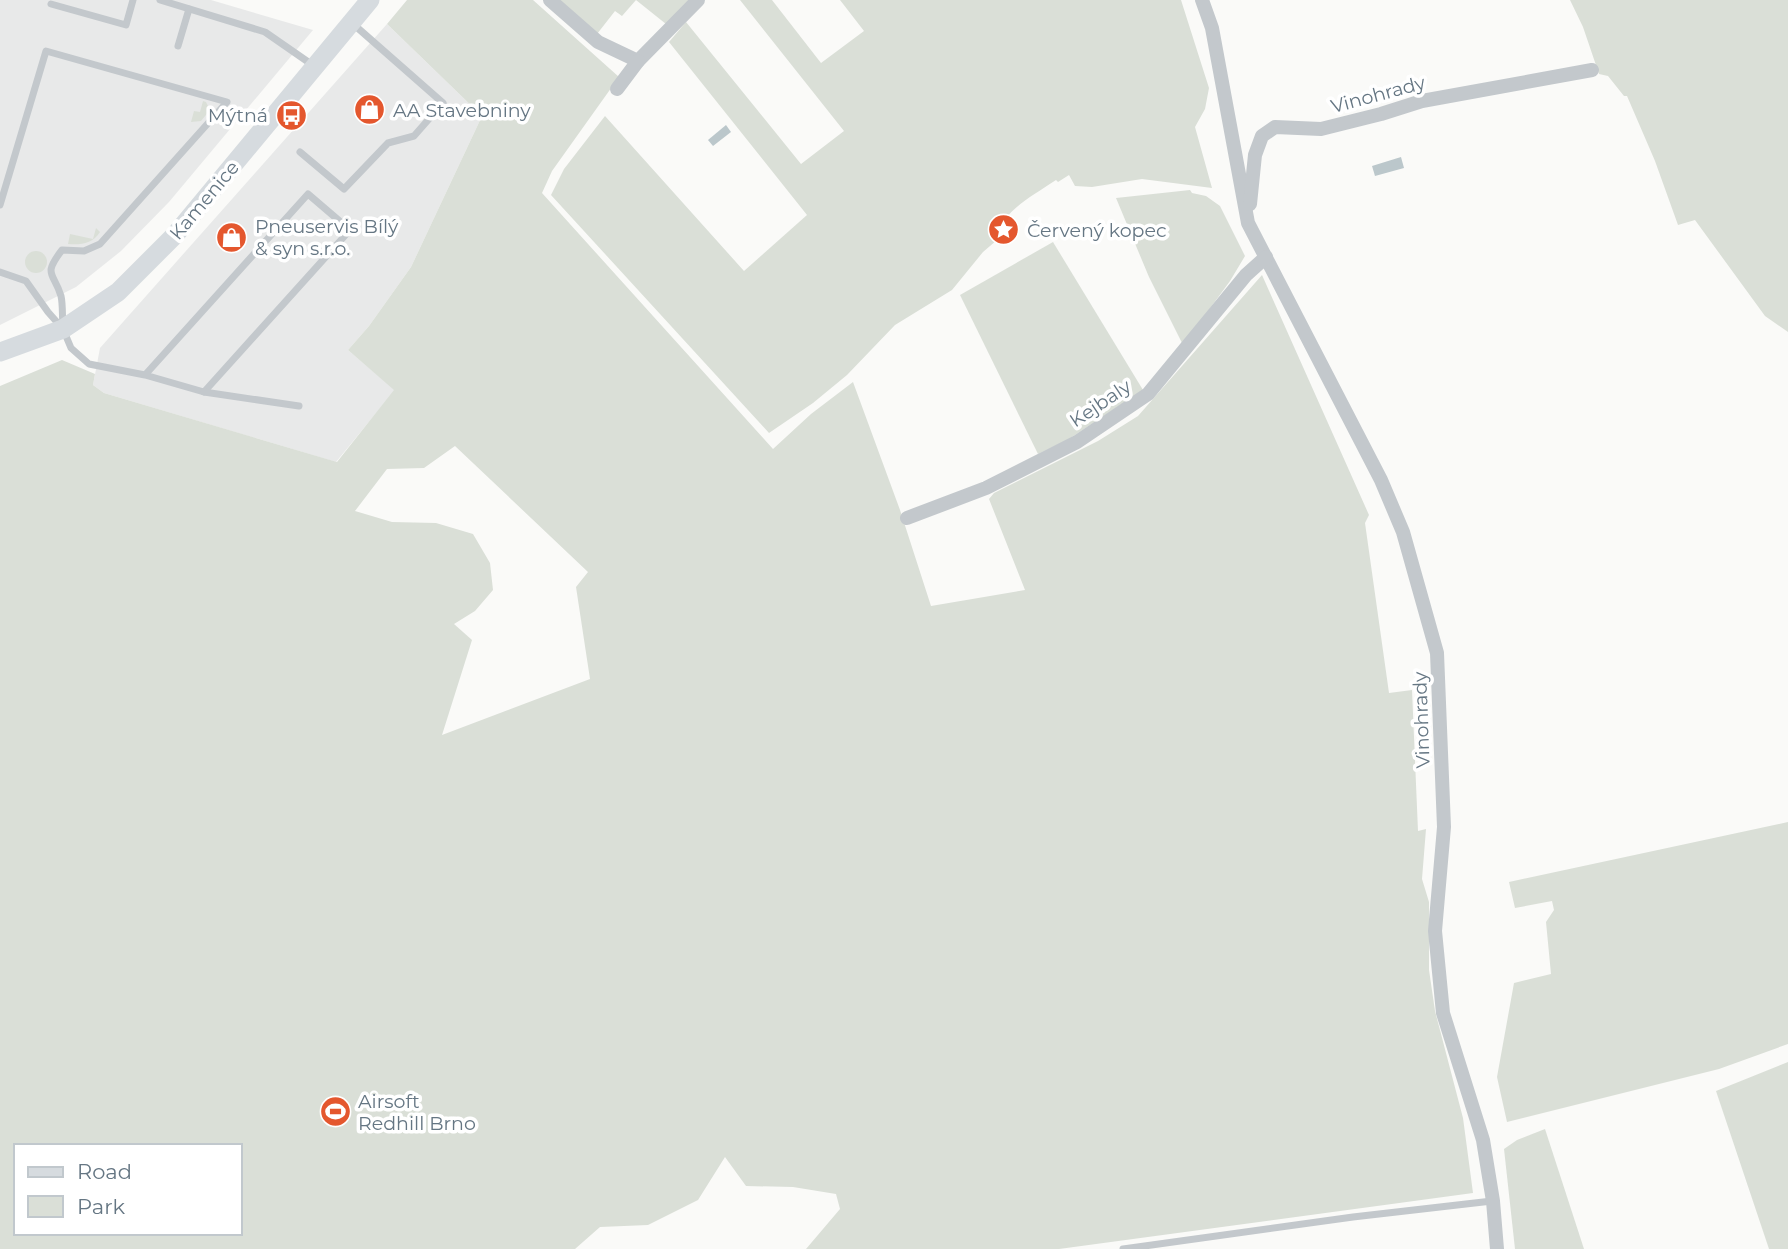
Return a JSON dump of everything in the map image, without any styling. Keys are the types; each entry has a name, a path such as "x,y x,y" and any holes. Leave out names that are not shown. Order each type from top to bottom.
{"street":[{"name":"Kamenice","path":"0,352 63,329 118,292 175,235 369,0"},
{"path":"550,0 598,42 638,61"},
{"path":"617,89 638,61 698,0"},
{"name":"Vinohrady","path":"1202,0 1212,28 1248,223 1381,480 1402,532 1437,653 1444,827 1435,931 1444,1013 1483,1140 1493,1201 1497,1249"},
{"name":"Vinohrady","path":"1248,223 1255,155 1262,136 1275,127 1321,129 1422,101 1592,71"},
{"name":"Kejbaly","path":"907,518 986,488 1113,420 1148,394 1246,275 1266,257"}],"lane":[{"path":"51,4 126,25 133,0"},
{"path":"160,0 265,32 314,67"},
{"path":"178,46 189,9"},
{"path":"300,152 344,189 388,143 414,136 443,103 351,22"},
{"path":"0,205 46,51 227,102 100,244 84,251 62,250 53,261 51,276 61,296 63,329"},
{"path":"145,375 308,194 350,230 204,392"},
{"path":"0,272 26,281 63,329 71,348 89,364 145,375 204,392 299,406"},
{"path":"1123,1249 1493,1201"}],"shaded area":[{"path":"0,0 211,0 313,30 169,202 121,251 76,287 0,325"},
{"path":"387,24 482,116 411,267 369,326 348,350 395,390 336,462 104,393 93,385 100,348"},
{"path":"726,125 731,132 713,146 708,140"},
{"path":"1401,157 1404,168 1375,176 1372,166"}],"green space":[{"path":"407,0 533,0 619,77 552,171 542,193 773,449 811,414 853,382 900,510 931,606 1025,590 989,499 994,493 1098,441 1138,416 1262,275 1369,515 1365,523 1389,693 1412,690 1418,831 1426,829 1422,879 1429,902 1429,970 1435,1011 1463,1118 1473,1193 1059,1249 806,1249 840,1209 836,1194 793,1187 746,1186 725,1157 698,1200 648,1225 600,1227 575,1249 0,1249 0,386 62,360 95,374 93,385 104,393 337,462 394,390 348,350 369,326 411,267 482,116 387,24","holes":["455,446 588,572 576,587 590,679 442,735 472,640 454,624 475,611 493,590 490,563 473,534 436,523 392,522 355,511 387,469 424,468"]},
{"path":"555,0 636,0 622,16 615,11 597,34"},
{"path":"636,0 691,0 666,24"},
{"path":"740,0 772,0 821,63 864,31 840,0 1181,0 1209,88 1205,109 1195,127 1212,188 1142,179 1092,187 1075,186 1069,175 1058,182 1056,180 1006,217 995,236 997,240 983,252 952,290 895,325 847,375 813,403 769,433 551,195 564,169 605,116 744,271 807,215 669,42 686,22 801,164 844,131"},
{"path":"1570,0 1788,0 1788,332 1765,316 1695,220 1678,225 1655,161 1627,96 1624,96 1608,76 1599,74 1583,27"},
{"path":"203,101 210,110 201,121 191,122 194,111 200,112"},
{"path":"1190,190 1192,193 1206,196 1220,206 1245,256 1183,345 1149,277 1116,198"},
{"path":"96,228 100,232 93,239"},
{"path":"70,234 93,239 82,244 68,244"},
{"path":"1053,242 1143,390 1069,439 1038,454 960,295"},
{"path":"36,251 46,258 47,262 40,272 36,273 26,266 25,262 32,252"},
{"path":"1788,822 1788,1044 1719,1069 1507,1122 1497,1077 1514,983 1551,974 1546,922 1554,910 1552,901 1515,908 1509,882"},
{"path":"1788,1062 1788,1249 1769,1249 1716,1091"},
{"path":"1545,1129 1584,1249 1515,1249 1504,1149 1517,1140"}],"place":[{"name":"AA Stavebniny","path":"370,110"},
{"name":"Mýtná","path":"291,115"},
{"name":"Červený kopec","path":"1004,230"},
{"name":"Pneuservis Bílý & syn s.r.o.","path":"232,237"},
{"name":"Airsoft Redhill Brno","path":"335,1112"}]}
